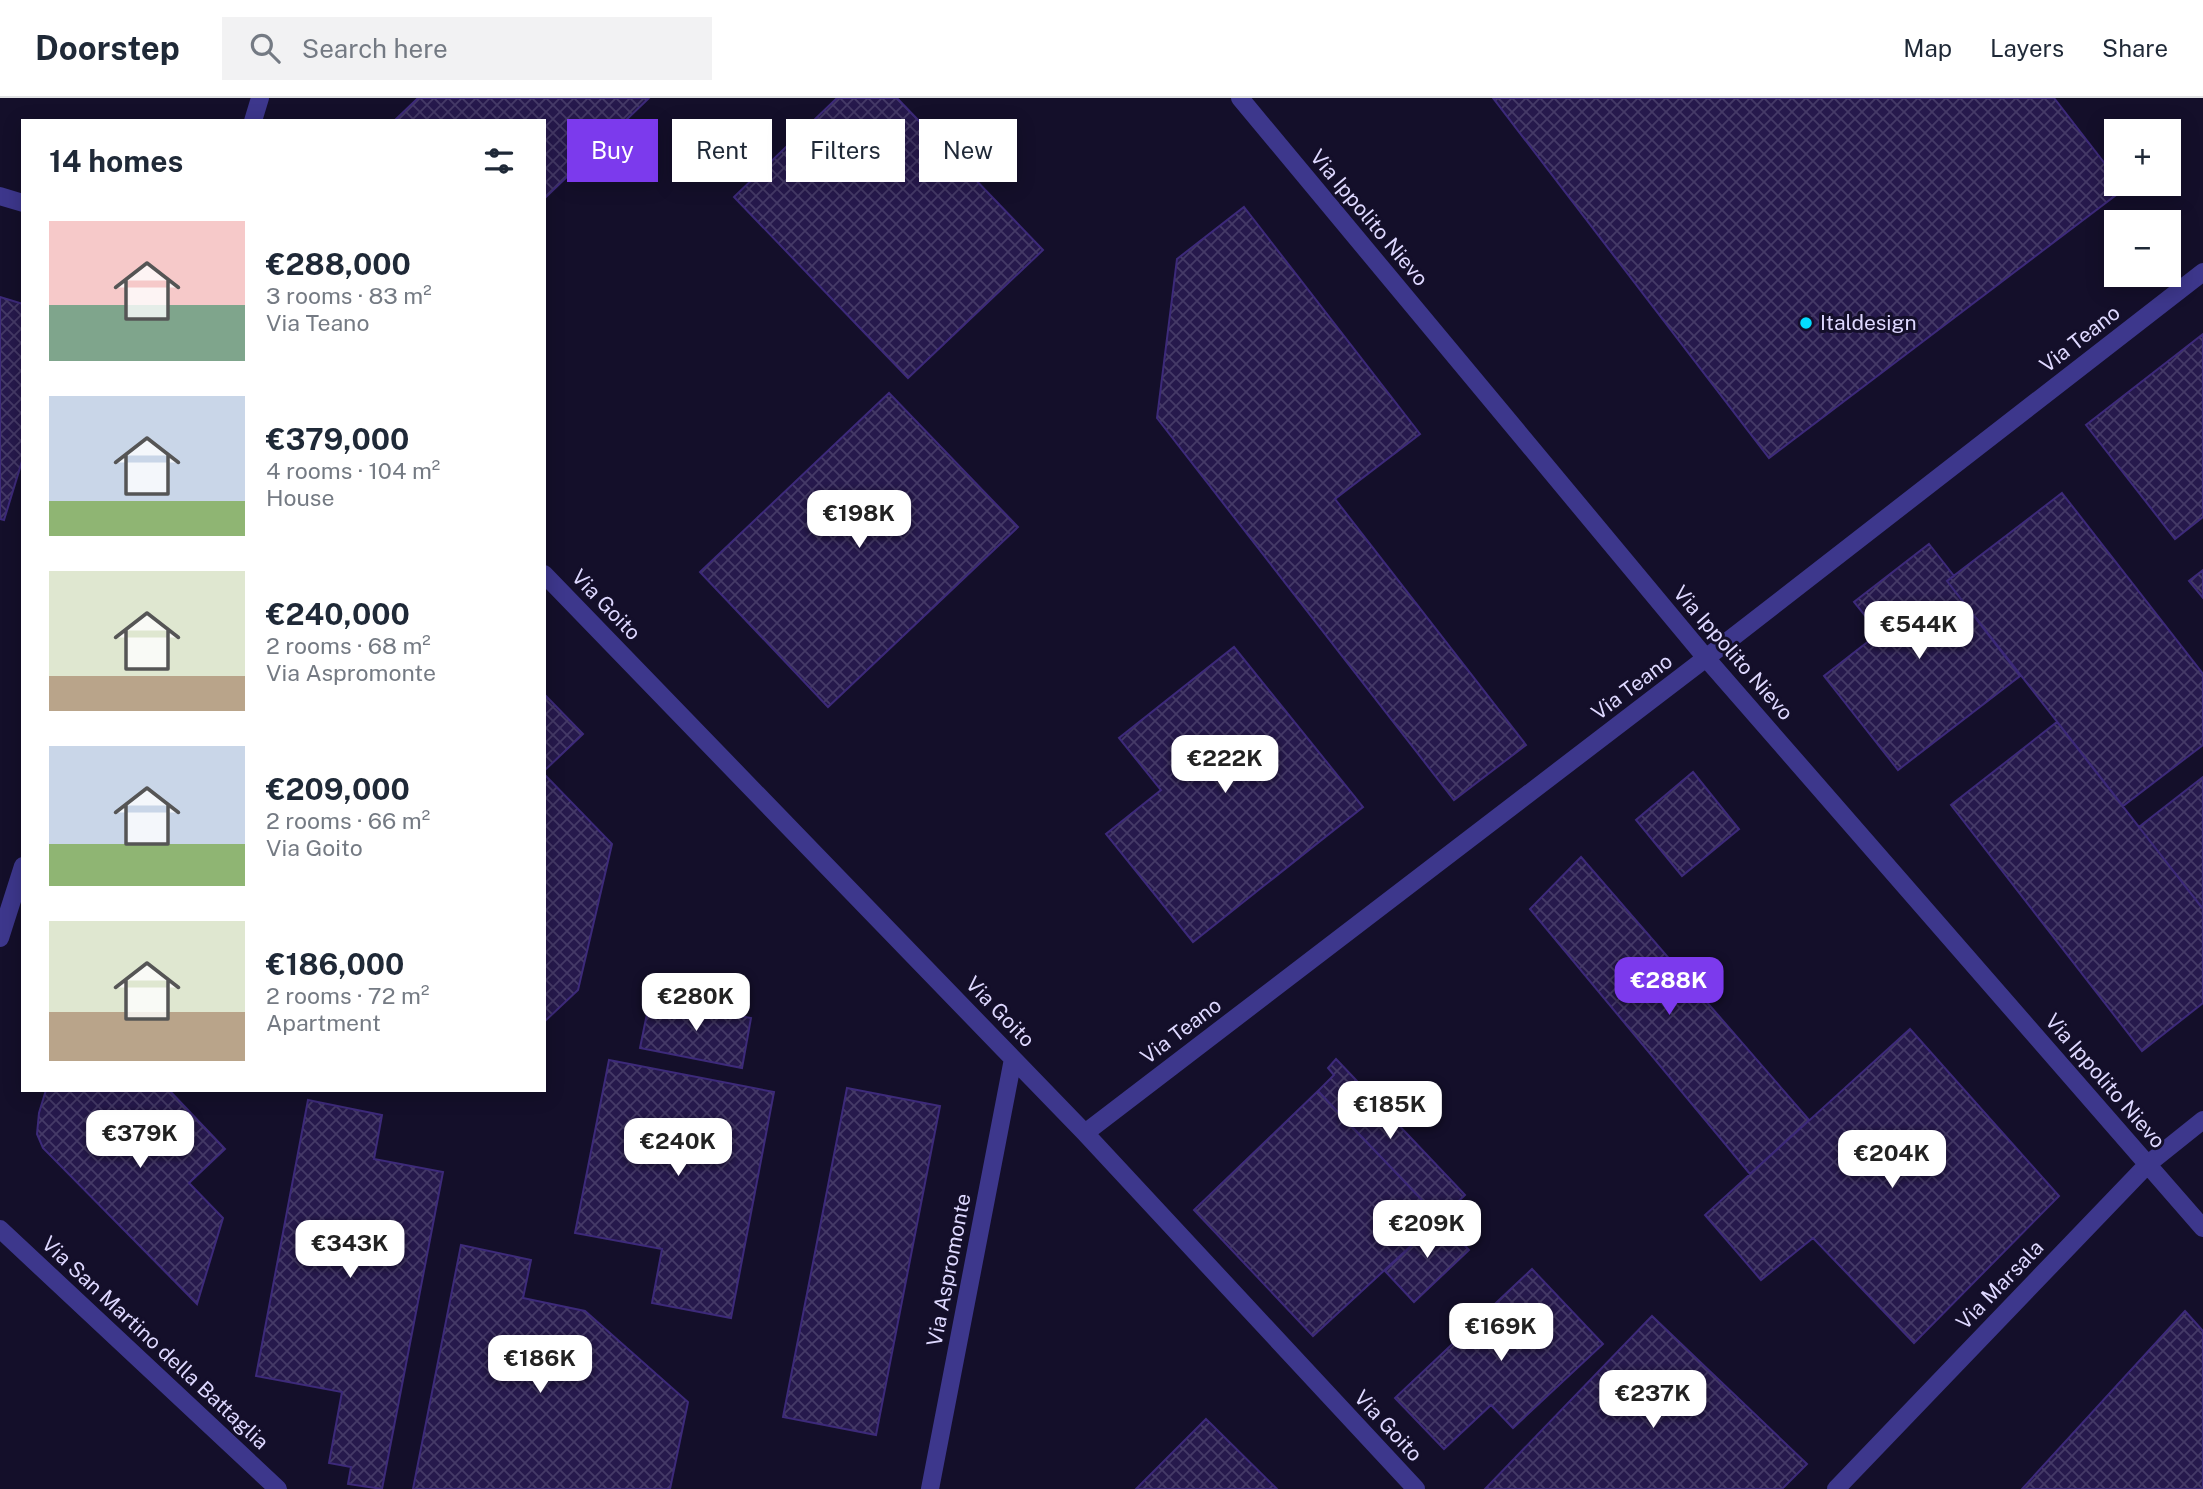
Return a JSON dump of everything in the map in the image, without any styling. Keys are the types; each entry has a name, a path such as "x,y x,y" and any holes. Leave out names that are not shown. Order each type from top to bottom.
{"street":[{"path":"254,119 260,98"},
{"name":"Via Ippolito Nievo","path":"1240,98 1706,658 2203,1228"},
{"path":"0,196 21,202"},
{"name":"Via Teano","path":"1085,1133 1706,658 2203,272"},
{"name":"Via Goito","path":"546,576 1085,1133 1416,1489"},
{"path":"0,938 21,872"},
{"name":"Via Aspromonte","path":"930,1489 1013,1059"},
{"name":"Via Marsala","path":"1836,1489 2148,1164 2203,1120"},
{"name":"Via San Martino della Battaglia","path":"0,1229 278,1489"}],"building":[{"path":"418,98 649,98 627,119 567,119 567,177 546,197 546,119 396,119"},
{"path":"837,98 897,98 919,121 919,182 978,182 1043,250 908,378 734,197 750,182 772,182 772,160 786,147 786,182 905,182 905,119 815,119"},
{"name":"Italdesign","path":"1493,98 2054,98 2104,163 2104,196 2115,196 1769,458"},
{"path":"1244,207 1420,434 1335,499 1526,745 1454,800 1157,418 1177,259"},
{"path":"0,297 21,303 21,465 4,520 0,519"},
{"path":"2203,334 2203,517 2175,539 2086,425"},
{"path":"889,393 1018,527 828,707 700,572"},
{"path":"2062,493 2203,674 2203,745 2123,806 1947,581"},
{"path":"1929,544 1954,576 1947,581 2020,676 1898,770 1824,676 1879,633 1854,602"},
{"path":"2203,570 2203,598 2189,581"},
{"path":"1234,647 1363,807 1193,942 1106,834 1161,790 1119,738"},
{"path":"546,696 583,734 546,769"},
{"path":"2057,722 2203,909 2203,1003 2142,1051 1951,805"},
{"path":"1693,772 1739,829 1682,876 1636,820"},
{"path":"546,776 612,844 578,990 546,1020"},
{"path":"2203,777 2203,909 2139,827"},
{"path":"1581,857 1809,1120 1750,1174 1530,909"},
{"path":"650,999 751,1018 742,1068 640,1048"},
{"path":"1910,1029 2059,1196 1914,1343 1813,1238 1761,1280 1705,1215"},
{"path":"1336,1059 1465,1195 1440,1219 1318,1091 1334,1075 1328,1068"},
{"path":"609,1060 774,1092 731,1318 652,1303 662,1249 575,1233"},
{"path":"847,1088 940,1106 876,1435 783,1417"},
{"path":"1318,1091 1440,1219 1313,1336 1194,1210"},
{"path":"45,1092 171,1092 225,1149 189,1183 223,1218 197,1304 43,1148 37,1134 39,1113"},
{"path":"308,1100 382,1115 374,1159 443,1172 382,1489 348,1484 351,1467 329,1463 342,1392 256,1376"},
{"path":"1440,1219 1469,1250 1414,1302 1385,1271"},
{"path":"461,1245 531,1260 523,1298 585,1311 688,1402 670,1489 413,1489"},
{"path":"1532,1269 1603,1344 1513,1428 1491,1405 1444,1449 1395,1398"},
{"path":"2185,1311 2203,1331 2203,1489 2022,1489"},
{"path":"1652,1316 1807,1464 1782,1489 1485,1489"},
{"path":"1206,1419 1277,1489 1136,1489"}],"place":[{"name":"Italdesign","path":"1806,323"}]}
